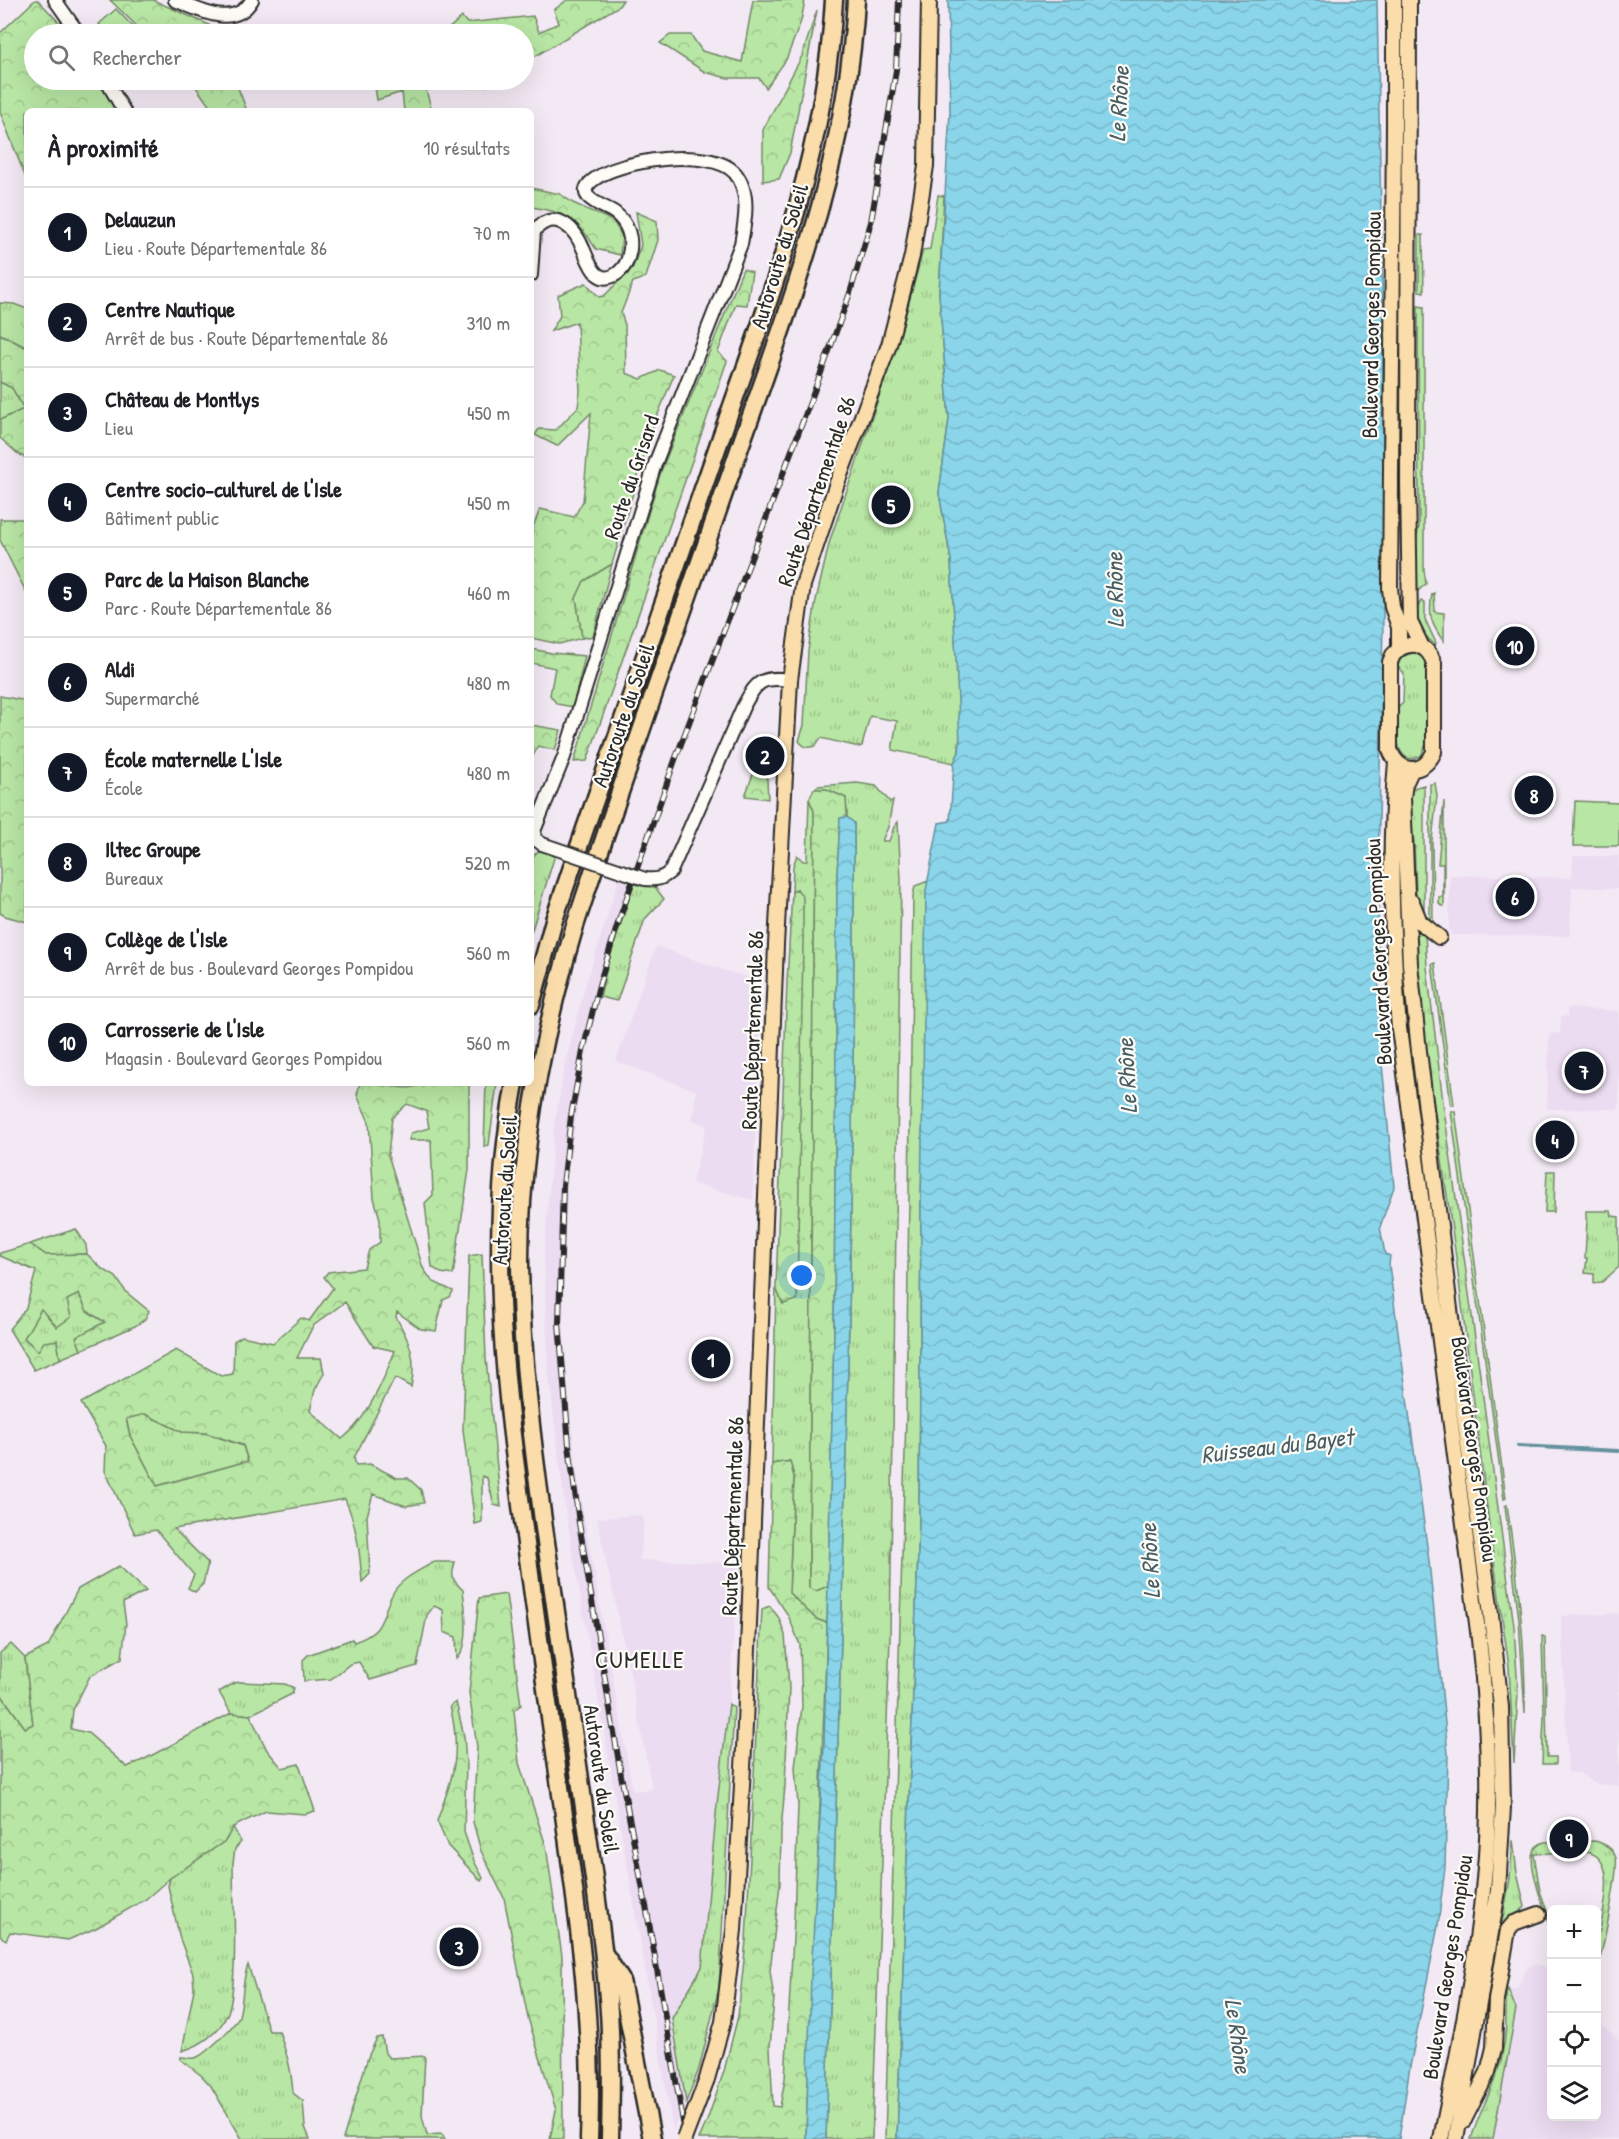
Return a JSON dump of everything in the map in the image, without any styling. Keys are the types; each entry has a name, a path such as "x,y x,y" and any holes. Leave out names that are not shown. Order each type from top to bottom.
{"highway":[{"name":"Autoroute du Soleil","path":"534,994 554,920 581,839 784,253 815,139 825,81 834,0"},
{"name":"Autoroute du Soleil","path":"610,2139 610,2043 602,1951 528,1401 520,1260 528,1142 534,1094 546,1033 573,929 765,376 819,209 835,144 856,0"},
{"name":"Autoroute du Soleil","path":"515,1086 502,1203 500,1294 503,1365 583,1953 590,2043 589,2139"},
{"path":"602,1951 621,1980 652,2139"}],"main road":[{"name":"Route Départementale 86","path":"684,2139 707,2079 723,2022 734,1930 744,1749 777,933 790,680 803,585 837,483 889,345 912,256 926,166 928,0"},
{"name":"Boulevard Georges Pompidou","path":"1394,0 1390,588 1392,607 1399,627 1399,649 1390,662 1390,750 1396,762 1392,801 1395,966 1399,1028 1478,1628 1487,1725 1488,1791 1483,1891 1469,1989 1441,2139"},
{"name":"Boulevard Georges Pompidou","path":"1409,0 1410,614 1412,628 1434,663 1434,752 1427,763 1412,769 1403,791 1410,964 1452,1323 1492,1616 1501,1707 1503,1797 1498,1891 1457,2136"},
{"path":"1399,649 1411,644 1421,645"},
{"path":"1396,762 1412,769"},
{"path":"1405,840 1410,849 1414,909 1424,926 1439,937"},
{"path":"1457,2136 1488,2072 1494,2048 1496,2000 1508,1930 1514,1923 1539,1914"}],"street":[{"path":"56,0 72,24"},
{"path":"176,0 214,16 242,11 252,0"},
{"path":"112,90 122,108"},
{"name":"Route du Grisard","path":"534,231 543,222 557,220 575,234 594,272 606,277 615,275 622,269 628,258 632,245 629,232 615,213 588,197 586,193 592,181 606,173 630,166 660,160 696,159 718,162 735,173 741,183 745,210 741,244 655,464 564,757 534,831 535,839 542,844 645,879 657,880 664,877 671,871 753,688 767,679 790,680"}],"shaded area":[{"path":"1573,856 1619,856 1619,889 1572,887 1570,936 1452,935 1449,930 1450,875 1572,878"},
{"path":"619,878 634,884 608,963 583,1068 568,1173 562,1305 568,1398 579,1487 633,1791 652,1789 597,1518 640,1515 644,1519 640,1560 738,1563 729,1704 702,1967 672,2018 686,2102 673,2130 565,1508 549,1378 546,1323 544,1254 554,1126 564,1069 582,997"},
{"path":"656,946 761,981 753,1200 692,1183 707,1125 692,1120 696,1091 616,1061"},
{"path":"1567,1008 1619,1011 1619,1109 1547,1109 1549,1034 1560,1033 1561,1016 1568,1016"},
{"path":"1619,1613 1619,1786 1594,1784 1580,1773 1568,1772 1561,1616"},
{"path":"1536,1964 1547,1967 1547,2121 1601,2121 1601,2023 1619,2041 1619,2139 1493,2139 1516,2009 1508,1989 1517,1989 1524,1972"}],"green space":[{"path":"35,0 38,0 61,24 24,24 24,90 104,90 116,108 24,108 24,173 0,112 0,33"},
{"path":"110,0 153,0 207,24 135,24"},
{"path":"567,0 623,0 619,6 534,57 534,24 454,24 462,17 467,23 533,16 539,32 559,23 554,10"},
{"path":"753,0 805,0 801,21 786,60 766,88 759,78 727,78 705,72 660,43 670,35 691,35 702,51 742,62"},
{"path":"116,9 130,24 99,24"},
{"path":"817,10 790,153 779,179 763,181 763,130 802,56"},
{"path":"198,90 239,90 246,108 211,108"},
{"path":"376,90 426,90 431,108 404,108 402,92 377,100"},
{"path":"534,189 560,194 573,203 613,221 622,236 620,255 596,249 577,224 553,211 534,208"},
{"path":"938,195 944,196 939,293 949,419 939,493 951,560 960,728 959,752 954,763 892,750 897,721 870,716 862,746 821,738 815,746 808,747 799,741 804,725 808,651 816,600 830,540 901,332 923,250 930,249"},
{"path":"636,212 657,221 658,240 646,277 633,282 621,313 625,325 626,373 641,379 660,370 674,375 652,429 612,564 584,581 576,598 582,638 559,644 534,639 534,525 540,509 574,517 583,501 591,413 557,446 535,435 539,429 556,430 578,407 580,392 577,322 551,331 560,316 558,295 586,283 599,297 604,296 633,267 641,245"},
{"path":"1419,235 1423,235 1424,292 1419,291"},
{"path":"743,269 752,272 747,305 736,304 718,352 727,361 587,761 574,762 661,471"},
{"path":"0,303 24,308 24,346 0,334"},
{"path":"1418,306 1424,307 1424,570 1426,584 1413,595 1415,547 1419,526"},
{"path":"0,334 24,346 24,409 12,388 0,382"},
{"path":"0,382 12,388 24,409 0,420"},
{"path":"24,409 24,457 0,438 0,420"},
{"path":"0,519 24,519 24,588 0,540"},
{"path":"612,564 593,636 582,638 576,598 584,581"},
{"path":"1434,593 1435,612 1444,613 1444,642 1432,620 1431,602"},
{"path":"1421,601 1425,602 1425,619 1435,645 1425,636 1417,620"},
{"path":"534,650 585,656 573,707 557,704 550,695 555,668 534,664"},
{"path":"1414,653 1422,657 1426,664 1426,744 1421,756 1412,759 1401,752 1399,746 1398,708 1403,703 1404,673 1398,667 1403,657"},
{"path":"0,696 24,700 24,921 0,913"},
{"path":"534,726 561,730 555,750 538,746 534,754"},
{"path":"766,760 768,799 745,796 758,761"},
{"path":"857,783 876,786 890,802 893,800 888,827 882,841 889,841 898,822 901,879 890,1638 872,2139 826,2139 849,1317 854,823 847,817 846,798 826,789 814,789 818,786"},
{"path":"1435,783 1437,796 1432,840 1433,923 1430,925 1430,784"},
{"path":"1424,785 1424,918 1416,896 1414,842 1408,799 1409,789"},
{"path":"814,789 826,789 846,798 847,817 840,819 837,875 834,1336 828,1586 816,1591 809,1588 814,811 809,799"},
{"path":"809,799 814,811 809,1587 816,1591 828,1586 827,1623 816,1619 789,1593 794,1477 790,1461 772,1464 776,1288 783,1304 797,1299 797,889 792,892 793,866 797,855 803,861 807,861"},
{"path":"1444,801 1444,906 1441,906 1439,897 1443,897 1443,864 1438,864"},
{"path":"1575,801 1619,803 1619,846 1573,846"},
{"path":"540,850 555,855 534,923 534,855"},
{"path":"928,881 921,1204 919,1524 897,2139 885,2139 906,1417 913,896 915,886"},
{"path":"634,884 655,887 664,899 645,919 617,1001 600,997 608,963"},
{"path":"797,889 803,897 803,944 797,1300 783,1304 776,1288 787,982 792,892"},
{"path":"1414,918 1425,933 1443,1102 1514,1626 1518,1692 1514,1763 1509,1667 1456,1257 1414,969"},
{"path":"1435,963 1454,1105 1451,1105 1432,964"},
{"path":"359,1086 408,1088 469,1086 469,1170 453,1275 441,1273 432,1267 425,1203 433,1195 431,1140 409,1140 411,1133 429,1128 426,1111 407,1104 392,1118 388,1155 423,1268 432,1281 453,1291 450,1297 443,1300 436,1331 421,1329 397,1312 396,1317 405,1334 413,1359 411,1387 395,1378 354,1458 356,1465 370,1464 397,1478 408,1478 421,1490 424,1503 406,1506 373,1494 367,1516 370,1574 362,1582 357,1540 345,1499 174,1529 208,1563 203,1584 195,1592 188,1588 194,1575 156,1530 135,1534 105,1471 106,1446 81,1403 176,1350 221,1376 233,1374 234,1341 242,1336 273,1343 301,1318 309,1321 333,1288 324,1277 328,1272 364,1268 369,1250 380,1242 380,1219 374,1198 369,1122 357,1095","holes":["345,1302 373,1346 395,1351 367,1410 342,1439 310,1411 315,1390 324,1373 321,1358 297,1358 313,1326","145,1414 182,1432 206,1433 243,1445 248,1461 157,1486 130,1436 126,1419"]},
{"path":"486,1086 497,1086 489,1145 484,1147"},
{"path":"1451,1111 1455,1111 1506,1498 1504,1499"},
{"path":"1547,1171 1555,1171 1554,1212 1545,1212"},
{"path":"1586,1211 1611,1211 1612,1216 1619,1217 1619,1267 1602,1282 1594,1283 1594,1274 1585,1273"},
{"path":"76,1229 86,1245 87,1254 46,1255 30,1244"},
{"path":"30,1244 46,1255 87,1254 101,1268 116,1277 126,1292 149,1311 145,1319 135,1326 81,1350 76,1337 105,1322 87,1311 79,1294 67,1300 71,1317 57,1327 41,1309 24,1338 38,1351 44,1342 57,1340 60,1359 34,1370 9,1329 26,1308 36,1271 0,1256 0,1253"},
{"path":"482,1254 486,1359 501,1507 494,1505 487,1478 482,1476 482,1522 475,1524 463,1430 469,1256"},
{"path":"79,1294 87,1311 105,1322 77,1337 81,1350 60,1359 57,1340 38,1352 24,1338 41,1308"},
{"path":"145,1414 182,1432 206,1433 243,1446 248,1461 157,1486 130,1436 126,1418"},
{"path":"790,1461 794,1477 789,1593 816,1619 827,1623 806,2139 699,2139 724,2071 738,2016 746,1941 762,1609 770,1606 779,1618 785,1635 789,1687 780,1884 770,1971 774,1998 770,2048 773,2106 780,2107 785,2079 798,1805 795,1768 802,1706 800,1645 788,1615 769,1587 772,1464"},
{"path":"1507,1505 1522,1635 1525,1713 1519,1620 1505,1506"},
{"path":"434,1562 455,1562 453,1577 463,1590 466,1636 457,1659 456,1637 444,1632 443,1610 434,1606 427,1615 417,1666 370,1680 359,1662 350,1664 331,1679 304,1681 303,1660 308,1655 352,1639 354,1642 372,1633 381,1623 393,1593 401,1583"},
{"path":"119,1566 146,1591 123,1603 126,1624 122,1658 90,1676 73,1710 71,1729 88,1733 127,1767 231,1713 250,1715 267,1750 282,1768 299,1764 315,1811 305,1814 266,1811 233,1827 225,1841 170,1878 146,1899 96,1928 68,1940 10,1932 6,1940 0,1936 0,1693 25,1728 33,1724 25,1658 48,1646 78,1589"},
{"path":"506,1594 521,1705 514,1710 519,1763 546,1846 562,1956 563,2139 550,2139 556,2110 528,2018 504,1898 481,1851 473,1822 477,1747 469,1693 479,1598"},
{"path":"1542,1636 1545,1637 1547,1757 1556,1757 1556,1764 1542,1764 1544,1716"},
{"path":"11,1644 25,1658 33,1724 25,1728 0,1693 0,1653"},
{"path":"240,1682 285,1684 294,1688 292,1694 250,1715 231,1713 219,1692"},
{"path":"456,1702 464,1736 466,1763 464,1832 474,1861 483,1878 481,1881 448,1846 437,1821 454,1765 454,1723 450,1706"},
{"path":"729,1704 734,1708 719,1988 699,2069 686,2102 672,2018 702,1967"},
{"path":"233,1827 241,1842 235,1849 233,1863 235,1953 231,2003 224,2022 214,2033 196,2046 182,2051 194,1989 193,1974 180,1939 168,1886 170,1878 225,1841"},
{"path":"1513,1840 1517,1873 1525,1907 1508,1921 1500,1957 1496,1956 1510,1878"},
{"path":"1595,1841 1605,1845 1613,1852 1616,1858 1615,1879 1601,1955 1601,1926 1606,1898 1606,1874 1603,1864 1596,1856 1586,1852 1534,1854 1547,1916 1538,1889 1532,1858 1535,1849 1544,1842"},
{"path":"248,1965 269,2031 279,2031 290,2068 293,2093 303,2101 305,2127 310,2139 242,2139 211,2086 180,2059 181,2057 200,2056 237,2020 241,2010 244,1978"},
{"path":"1508,1989 1516,2009 1493,2139 1471,2139 1502,2055"},
{"path":"382,2037 385,2053 389,2058 425,2056 422,2116 427,2135 442,2134 445,2139 343,2139 368,2057 377,2038"}],"water":[{"name":"Le Rhône","path":"948,0 1377,0 1383,327 1383,619 1378,873 1379,1034 1394,1187 1380,1227 1385,1254 1390,1256 1389,1265 1429,1561 1448,1754 1445,1867 1438,1926 1409,2072 1399,2139 897,2139 919,1524 926,890 939,823 950,821 954,763 959,752 960,741 951,560 939,493 949,419 939,293 950,112"},
{"path":"847,817 854,823 852,1152 826,2139 806,2139 811,1976 824,1746 834,1336 837,875 840,818"}],"waterway":[{"name":"Ruisseau du Bayet","path":"1518,1446 1619,1451"}],"railway":[{"path":"686,2139 579,1523 569,1445 559,1323 563,1185 571,1116 583,1051 599,985 619,920 675,760 850,293 871,222 896,70 899,0"}],"place":[{"name":"Parc de la Maison Blanche","path":"891,505"},
{"name":"Carrosserie de l'Isle","path":"1515,646"},
{"name":"Centre Nautique","path":"765,756"},
{"name":"Iltec Groupe","path":"1534,795"},
{"name":"Aldi","path":"1515,897"},
{"name":"École maternelle L'Isle","path":"1584,1071"},
{"name":"Centre socio-culturel de l'Isle","path":"1555,1140"},
{"name":"Delauzun","path":"711,1359"},
{"name":"Collège de l'Isle","path":"1569,1839"},
{"name":"Château de Montlys","path":"459,1947"}],"district":[{"name":"CUMELLE","path":"640,1660"}]}
